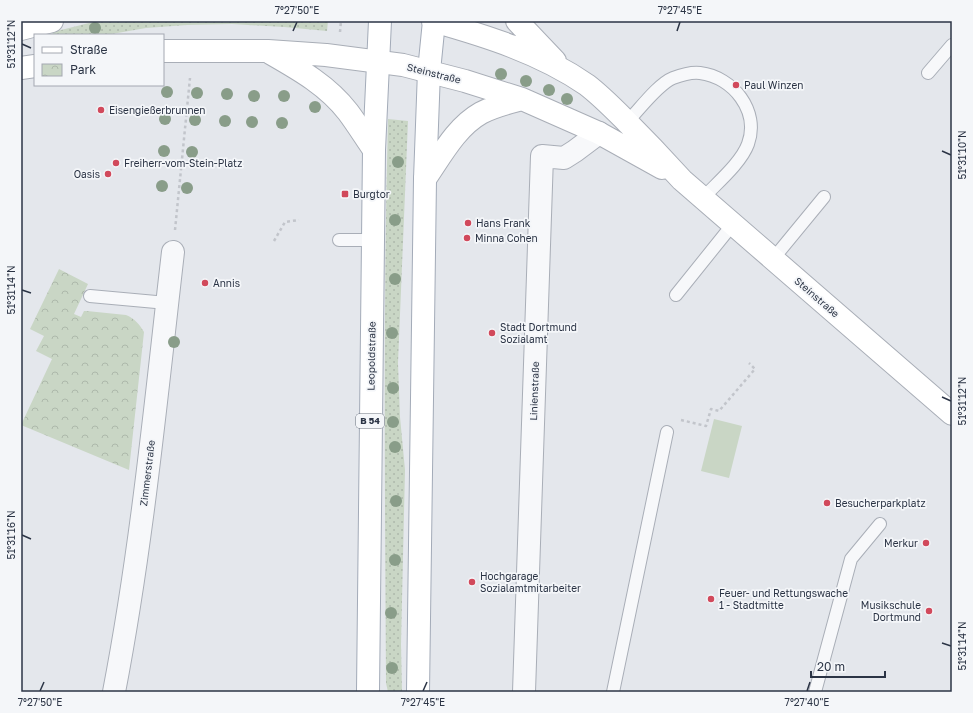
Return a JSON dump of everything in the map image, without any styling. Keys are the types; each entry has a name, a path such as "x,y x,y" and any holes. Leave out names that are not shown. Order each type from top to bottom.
{"main road":[{"path":"21,29 52,21"},
{"name":"Leopoldstraße","path":"368,692 372,240 374,150 380,21"},
{"path":"418,692 425,659 425,179 429,71 433,21"},
{"name":"Steinstraße","path":"433,21 480,35 516,48 564,70 588,86 605,100 651,146 682,180 952,414"},
{"path":"517,21 564,70"},
{"name":"Steinstraße","path":"164,51 268,51 326,55 378,60 429,71 494,89 522,99 599,133 682,180"},
{"path":"268,51 297,68 327,90 347,111 374,150"},
{"path":"21,68 34,66"},
{"path":"425,179 454,137 473,118 493,108 522,99"}],"street":[{"path":"21,29 22,21"},
{"name":"Linienstraße","path":"524,692 542,156 564,158 599,133"},
{"name":"Zimmerstraße","path":"114,692 124,641 140,537 173,252"}],"lane":[{"path":"928,73 952,45"},
{"path":"627,122 662,85 683,75 700,73 716,77 737,92 748,109 751,120 749,144 743,154 703,198"},
{"path":"773,258 824,197"},
{"path":"676,296 733,224"},
{"path":"339,240 372,240"},
{"path":"90,296 167,303"},
{"path":"613,692 667,432"},
{"path":"815,692 851,559 880,524"}],"path":[{"path":"340,33 341,21"},
{"path":"173,252 190,78"},
{"path":"274,241 285,222 298,220"},
{"path":"667,432 682,420 706,426 711,409 719,411 755,369 749,363"}],"green space":[{"path":"97,21 328,21 327,31 232,24 146,28 112,34 52,34 53,32"},
{"path":"388,119 408,121 398,363 400,417 405,470 401,644 402,692 388,692 386,683 385,330"},
{"path":"59,269 88,284 74,314 81,317 84,311 87,311 126,315 132,318 144,332 129,470 21,425 52,359 36,351 44,336 30,329"},
{"path":"714,419 742,426 729,478 701,471"}],"place":[{"name":"Paul Winzen","path":"736,85"},
{"name":"Eisengießerbrunnen","path":"101,110"},
{"name":"Freiherr-vom-Stein-Platz","path":"116,163"},
{"name":"Oasis","path":"108,174"},
{"name":"Burgtor","path":"345,194"},
{"name":"Hans Frank","path":"468,223"},
{"name":"Minna Cohen","path":"467,238"},
{"name":"Annis","path":"205,283"},
{"name":"Stadt Dortmund Sozialamt","path":"492,333"},
{"name":"Besucherparkplatz","path":"827,503"},
{"name":"Merkur","path":"926,543"},
{"name":"Hochgarage Sozialamtmitarbeiter","path":"472,582"},
{"name":"Feuer- und Rettungswache 1 - Stadtmitte","path":"711,599"},
{"name":"Musikschule Dortmund","path":"929,611"}]}
